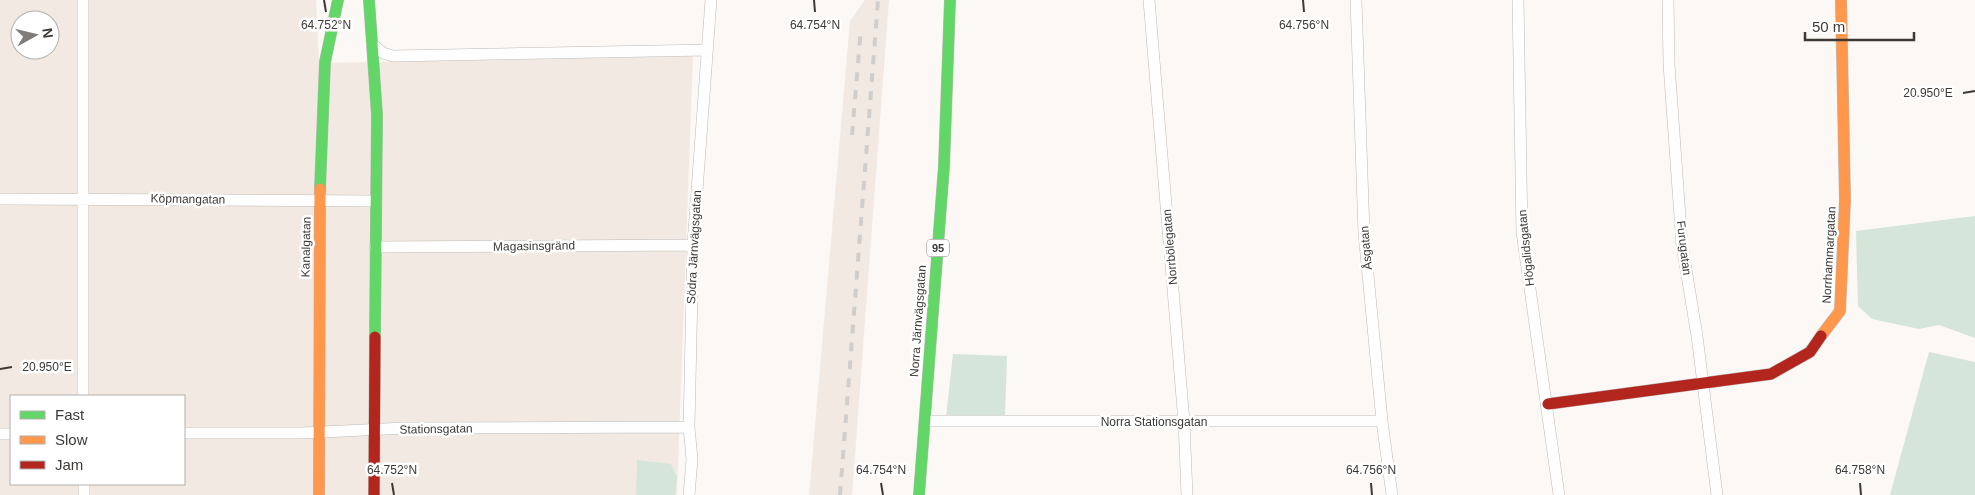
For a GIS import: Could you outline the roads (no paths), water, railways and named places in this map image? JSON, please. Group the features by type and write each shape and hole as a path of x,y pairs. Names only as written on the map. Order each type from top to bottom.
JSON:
{"main road":[{"name":"Kanalgatan","path":"319,495 320,201 325,62 338,0"},
{"path":"369,0 376,86 374,495"},
{"name":"Norra Järnvägsgatan","path":"919,495 945,168 950,80 950,0"},
{"name":"Norrhammargatan","path":"1548,404 1771,374 1810,352 1840,311 1845,200 1841,0"}],"street":[{"path":"83,0 83,395"},
{"name":"Södra Järnvägsgatan","path":"690,495 692,459 689,427 693,245 711,0"},
{"name":"Norrbölegatan","path":"1149,0 1184,422 1188,495"},
{"name":"Åsgatan","path":"1356,0 1364,233 1382,421 1392,495"},
{"name":"Högalidsgatan","path":"1518,0 1522,232 1548,404 1559,495"},
{"name":"Furugatan","path":"1668,0 1670,83 1682,245 1703,382 1717,495"},
{"path":"372,44 389,56 707,50"},
{"path":"376,86 382,65 389,56"},
{"name":"Köpmangatan","path":"0,199 376,201"},
{"name":"Magasinsgränd","path":"376,247 693,245"},
{"name":"Norra Stationsgatan","path":"926,421 1382,421"},
{"name":"Stationsgatan","path":"185,434 319,433 405,428 689,427"}],"railway":[{"path":"840,495 878,0"},
{"path":"852,135 861,28"}]}
